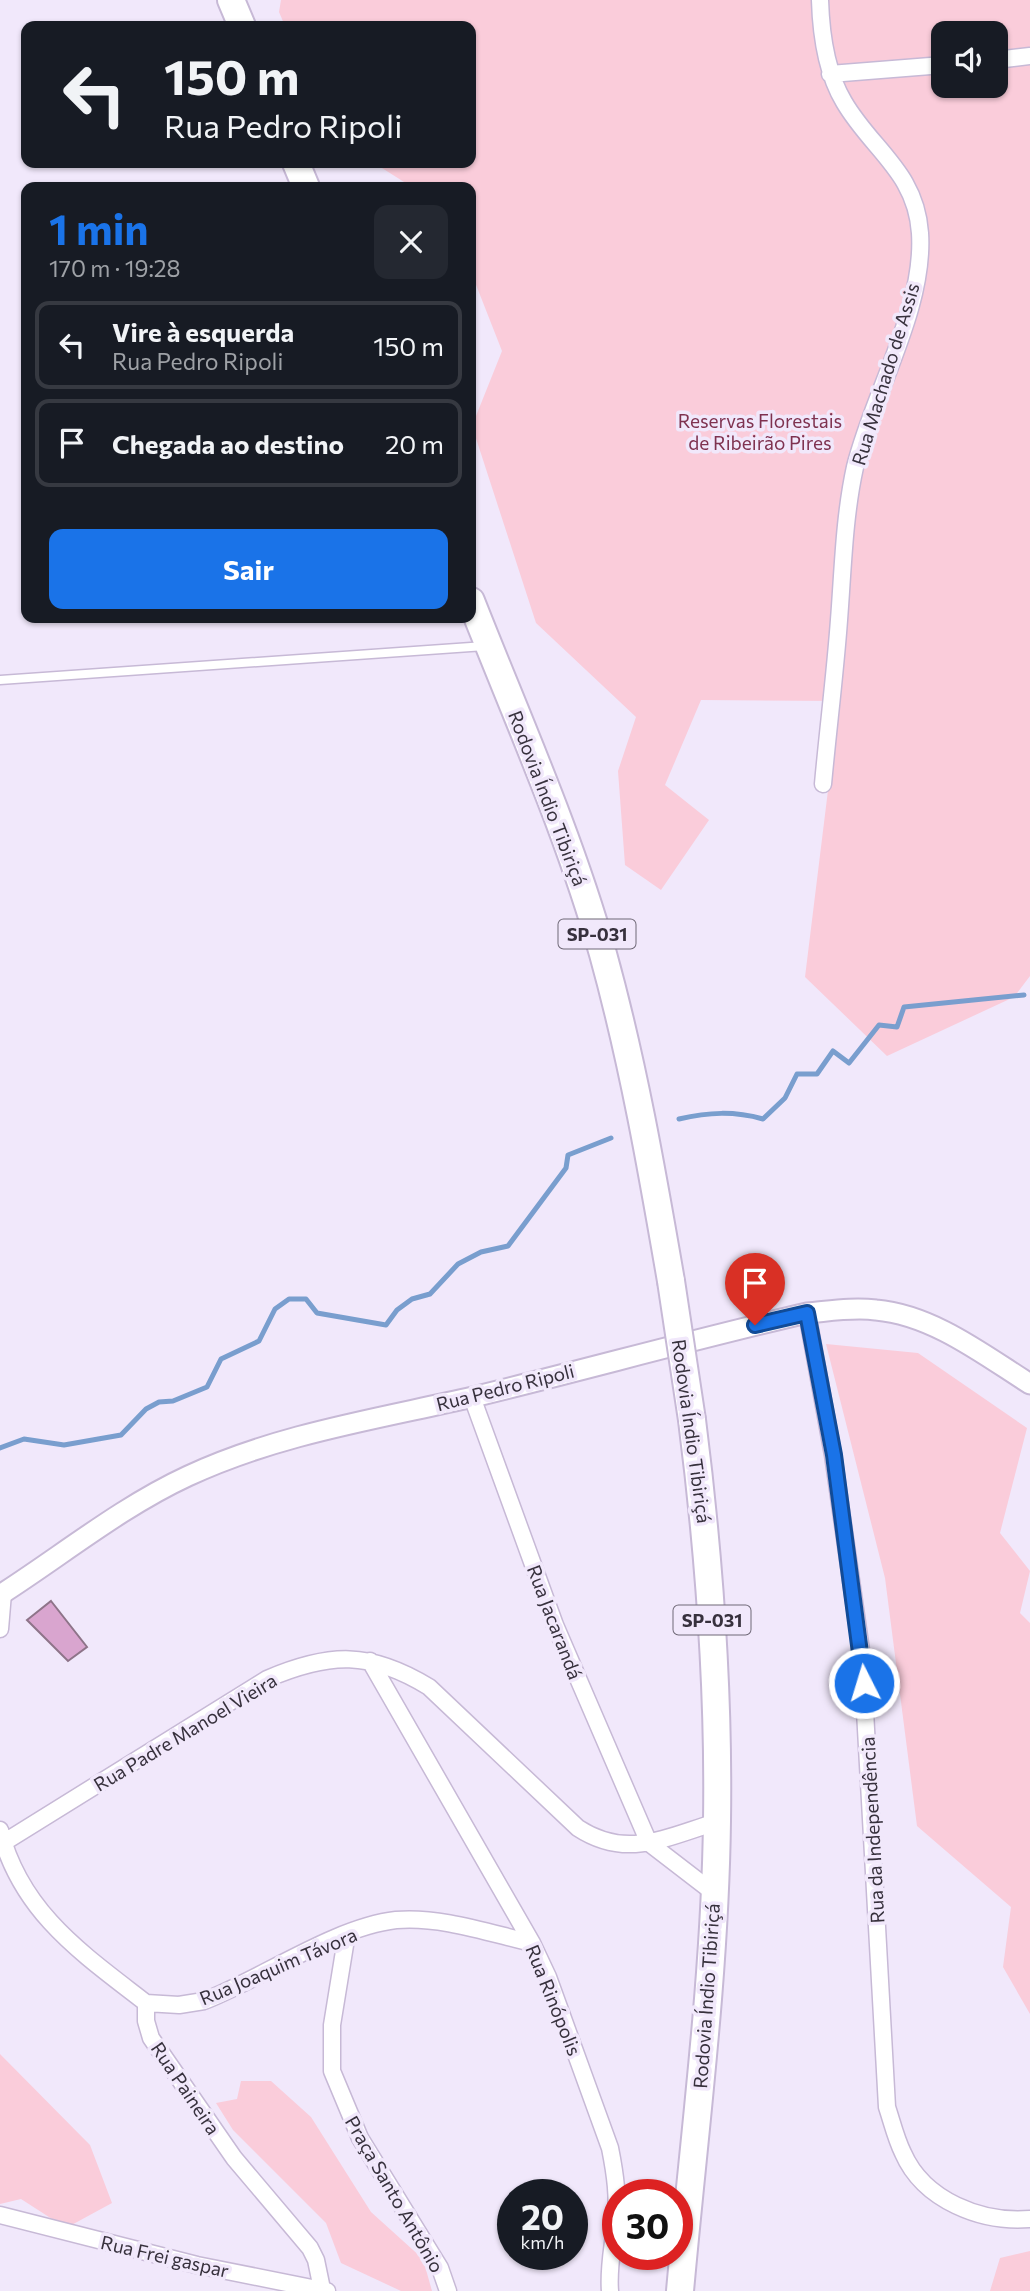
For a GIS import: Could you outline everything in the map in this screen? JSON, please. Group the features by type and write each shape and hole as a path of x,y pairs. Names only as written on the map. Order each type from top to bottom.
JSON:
{"highway":[{"path":"231,0 240,21"},
{"name":"Rodovia Índio Tibiriçá","path":"476,614 552,801 603,952 646,1136 692,1420 712,1607 717,1822 708,2003 680,2291"}],"street":[{"name":"Rua Machado de Assis","path":"820,0 830,74 857,121 905,178 912,195 920,233 915,284 905,320 865,427 855,470 845,527 823,784"},
{"path":"1008,59 1030,56"},
{"path":"830,74 931,66"},
{"name":"Rua Pedro Ripoli","path":"2,1594 138,1504 185,1477 226,1460 366,1418 472,1397 653,1349 807,1313 880,1310 917,1321 954,1336 1030,1384"},
{"name":"Rua da Independência","path":"807,1313 834,1455 862,1657 887,2107 903,2154 914,2171 932,2189 975,2215 1009,2221 1030,2219"},
{"path":"1030,1371 1030,1384"},
{"name":"Rua Jacarandá","path":"472,1397 564,1649 649,1843"},
{"path":"0,1629 2,1594"},
{"name":"Rua Padre Manoel Vieira","path":"2,1836 267,1679 327,1658 370,1661 403,1671 429,1687 578,1828 598,1841 612,1845 649,1843 717,1822"},
{"name":"Rua Rinópolis","path":"370,1661 532,1943 548,1978 610,2148 617,2185 610,2291"},
{"path":"2,1836 35,1905 47,1922 70,1944 146,2003"},
{"path":"649,1843 715,1893"},
{"name":"Rua Joaquim Távora","path":"146,2003 179,2005 204,2001 348,1933 393,1920 411,1920 532,1943"},
{"name":"Praça Santo Antônio","path":"348,1933 332,2025 332,2071 360,2138 440,2268 448,2291"},
{"name":"Rua Paineira","path":"146,2003 146,2021 151,2038 234,2158 310,2248 325,2290"},
{"name":"Rua Frei gaspar","path":"2,2216 197,2265 325,2290"}],"lane":[{"path":"0,680 488,646"}],"green space":[{"name":"Reservas Florestais de Ribeirão Pires","path":"281,0 1030,0 1030,976 1014,997 887,1056 805,977 839,701 701,700 665,785 709,820 661,890 625,865 618,771 636,717 536,623 476,438 476,416 502,351 476,285 476,182 404,182 382,168 476,168 476,21 283,21 279,12"},
{"path":"826,1344 918,1353 1027,1428 1000,1533 1030,1571 1020,1613 1030,1623 1030,2014 1003,1967 1011,1907 917,1826 885,1578"},
{"path":"0,2054 90,2145 112,2203 66,2228 21,2199 0,2204"},
{"path":"241,2081 271,2081 311,2117 371,2212 423,2259 432,2291 401,2291 341,2263 326,2223 233,2130 216,2103 237,2099"},
{"path":"1030,2251 1030,2291 990,2291 1000,2258"}],"building":[{"path":"51,1601 87,1647 68,1661 27,1620"}],"waterway":[{"path":"679,1119 721,1113 763,1119 785,1098 797,1074 817,1074 833,1051 849,1063 879,1025 897,1027 904,1007 1024,995"},
{"path":"0,1448 24,1439 64,1445 121,1435 146,1409 159,1402 173,1401 207,1387 221,1359 259,1341 275,1309 289,1299 306,1299 317,1313 386,1325 397,1310 412,1299 430,1294 458,1264 481,1252 508,1246 566,1168 568,1155 611,1138"}],"route":[{"path":"755,1325 807,1313 834,1455 864,1683"}]}
